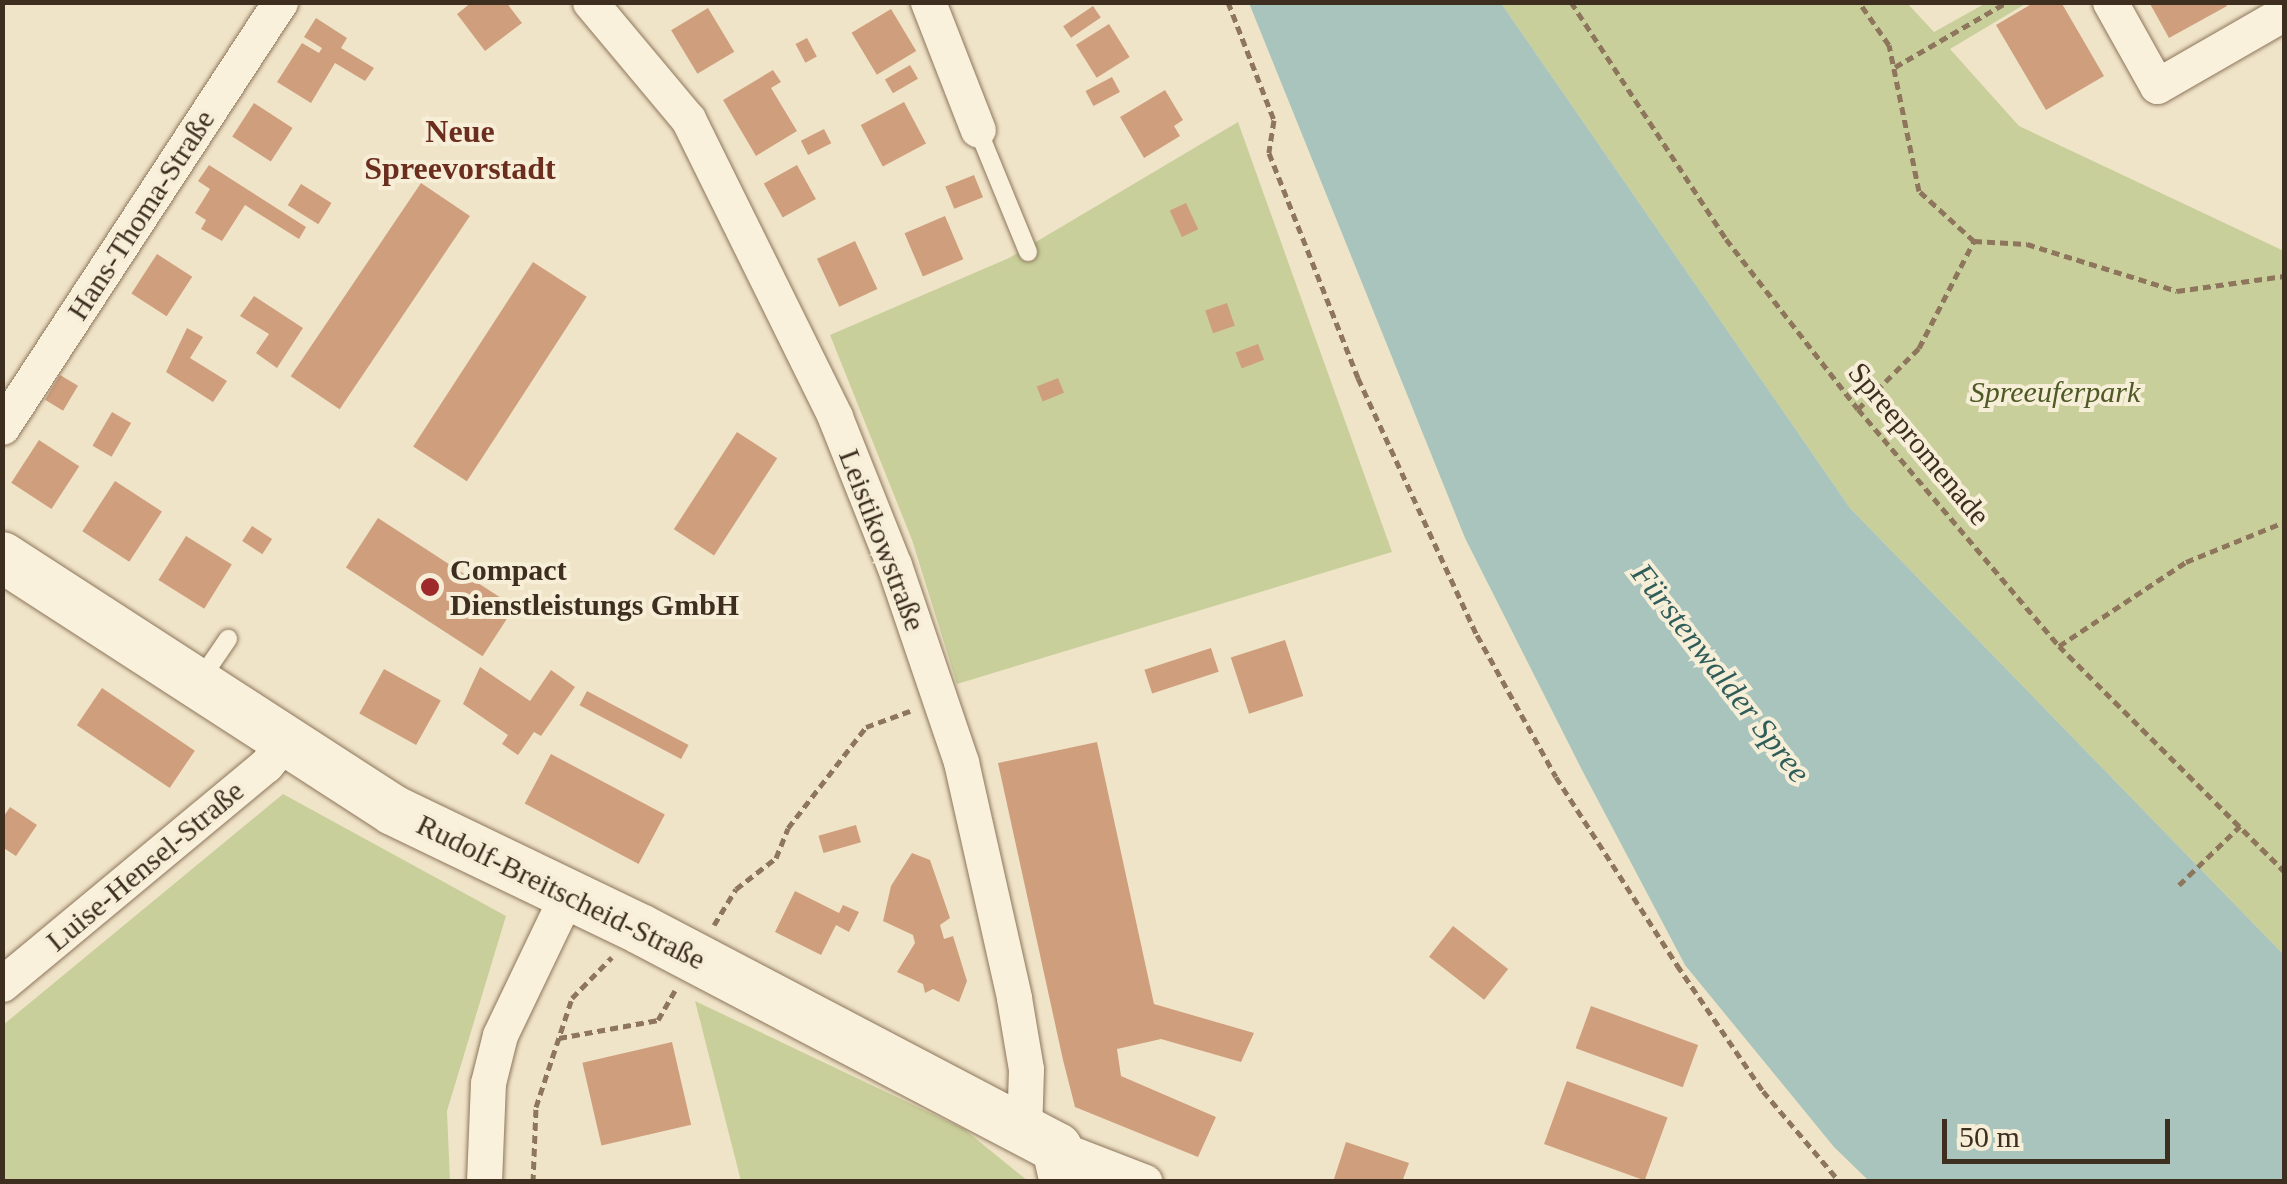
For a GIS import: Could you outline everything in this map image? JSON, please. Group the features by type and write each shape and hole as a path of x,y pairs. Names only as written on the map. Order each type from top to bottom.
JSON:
{"main road":[{"name":"Rudolf-Breitscheid-Straße","path":"2,556 393,810 694,957 1049,1154"}],"street":[{"name":"Hans-Thoma-Straße","path":"2,427 280,2"},
{"path":"928,2 978,130"},
{"path":"2110,2 2157,86 2284,14"},
{"name":"Leistikowstraße","path":"594,4 688,119 835,416 942,703 1049,1154"},
{"name":"Luise-Hensel-Straße","path":"2,984 266,765 284,742"},
{"path":"484,1182 488,1083 500,1035 568,893"},
{"name":"Rudolf-Breitscheid-Straße","path":"1049,1154 1145,1182"}],"lane":[{"path":"978,130 1028,252"},
{"path":"196,684 228,639"}],"path":[{"path":"1228,2 1274,120 1269,152 1276,170 1358,378 1477,634 1556,778 1677,965 1763,1091 1840,1182"},
{"name":"Spreepromenade","path":"1571,2 1726,240 1858,410 2060,646 2284,871"},
{"path":"1859,2 1877,20 1895,67 1920,191 1974,241 2027,244 2177,292 2284,276"},
{"path":"1895,67 2007,2"},
{"path":"1858,410 1920,348 1974,241"},
{"path":"2060,646 2186,562 2284,522"},
{"path":"559,1038 658,1020 736,890 776,858 788,828 866,727 942,703"},
{"path":"2179,885 2240,826"},
{"path":"533,1182 536,1108 572,998 640,929"}],"green space":[{"name":"Spreeuferpark","path":"1501,3 1907,3 1934,32 1986,3 2027,3 1950,49 2019,126 2284,251 2284,955 1850,508"},
{"path":"1238,122 1392,552 957,684 912,540 830,335 1009,258"},
{"path":"283,794 506,916 447,1111 450,1181 3,1181 3,1025"},
{"path":"695,1001 964,1129 1028,1181 741,1181"}],"water":[{"name":"Fürstenwalder Spree","path":"1249,3 1501,3 1850,508 2284,955 2284,1181 1869,1181 1834,1147 1685,965 1582,770 1465,538"}],"building":[{"path":"472,2 506,2 522,23 485,51 457,14"},
{"path":"2035,2 2061,2 2104,76 2046,110 1996,25"},
{"path":"2149,2 2225,2 2227,6 2169,38"},
{"path":"1093,6 1101,18 1071,38 1063,26"},
{"path":"708,8 734,52 697,74 671,30"},
{"path":"891,9 916,51 877,75 852,33"},
{"path":"316,18 347,38 341,48 374,68 365,81 335,63 311,103 277,82 302,43 319,53 322,48 304,37"},
{"path":"1109,24 1130,57 1097,78 1076,45"},
{"path":"807,38 817,57 805,63 796,44"},
{"path":"910,65 918,79 893,93 885,80"},
{"path":"773,70 781,82 771,88 797,131 756,156 723,100"},
{"path":"1112,77 1120,92 1093,106 1086,91"},
{"path":"1165,90 1183,120 1174,126 1180,136 1144,158 1120,117"},
{"path":"904,102 926,143 883,167 861,125"},
{"path":"254,103 293,128 271,162 232,137"},
{"path":"824,129 831,143 808,155 801,141"},
{"path":"209,165 306,227 299,239 245,205 222,241 201,229 206,220 195,213 210,189 198,181"},
{"path":"797,165 816,199 783,218 764,183"},
{"path":"974,175 983,197 954,209 945,187"},
{"path":"421,183 470,216 340,409 291,376"},
{"path":"301,184 332,203 318,224 288,205"},
{"path":"1186,203 1198,229 1182,237 1170,211"},
{"path":"945,216 963,259 923,276 904,233"},
{"path":"855,241 877,289 839,307 817,259"},
{"path":"157,254 192,277 167,316 131,293"},
{"path":"533,262 587,297 467,481 413,447"},
{"path":"254,296 303,328 277,368 256,353 269,334 240,316"},
{"path":"1227,303 1235,326 1213,333 1205,310"},
{"path":"187,328 203,337 190,358 227,381 213,402 166,372"},
{"path":"1258,344 1264,360 1242,368 1236,353"},
{"path":"60,375 78,386 63,411 45,400"},
{"path":"1058,378 1064,393 1043,401 1037,387"},
{"path":"112,412 131,423 112,457 92,446"},
{"path":"737,432 777,458 714,555 674,529"},
{"path":"39,440 79,466 51,509 11,483"},
{"path":"115,481 162,511 129,562 82,531"},
{"name":"Compact Dienstleistungs GmbH","path":"378,518 515,607 483,656 346,567"},
{"path":"252,526 272,539 262,554 242,541"},
{"path":"186,536 232,565 204,609 158,580"},
{"path":"1285,640 1303,696 1249,714 1231,658"},
{"path":"1211,648 1219,672 1152,693 1144,670"},
{"path":"480,667 530,701 551,670 575,687 541,736 534,732 518,755 502,744 508,735 463,704"},
{"path":"384,669 441,701 416,745 359,714"},
{"path":"102,688 195,751 170,788 77,725"},
{"path":"587,691 689,745 681,759 579,705"},
{"path":"1097,742 1154,1004 1254,1033 1241,1062 1161,1039 1117,1049 1121,1076 1216,1117 1198,1157 1075,1107 1063,1060 998,763"},
{"path":"551,754 665,815 639,864 525,803"},
{"path":"10,807 37,825 16,856 2,847 2,819"},
{"path":"856,825 861,842 823,853 819,836"},
{"path":"912,853 930,860 950,918 940,925 944,939 953,936 967,981 959,1002 933,989 925,993 923,984 897,972 915,943 913,935 883,921 891,886"},
{"path":"795,891 839,913 843,905 859,912 849,932 836,925 821,955 775,932"},
{"path":"1453,926 1508,969 1484,1000 1429,957"},
{"path":"1591,1006 1698,1045 1683,1087 1576,1048"},
{"path":"672,1042 691,1125 601,1146 582,1063"},
{"path":"1567,1081 1668,1118 1645,1181 1544,1144"},
{"path":"1346,1142 1409,1163 1402,1182 1333,1182"}],"place":[{"name":"Compact Dienstleistungs GmbH","path":"430,587"}],"district":[{"name":"Neue Spreevorstadt","path":"460,150"}]}
